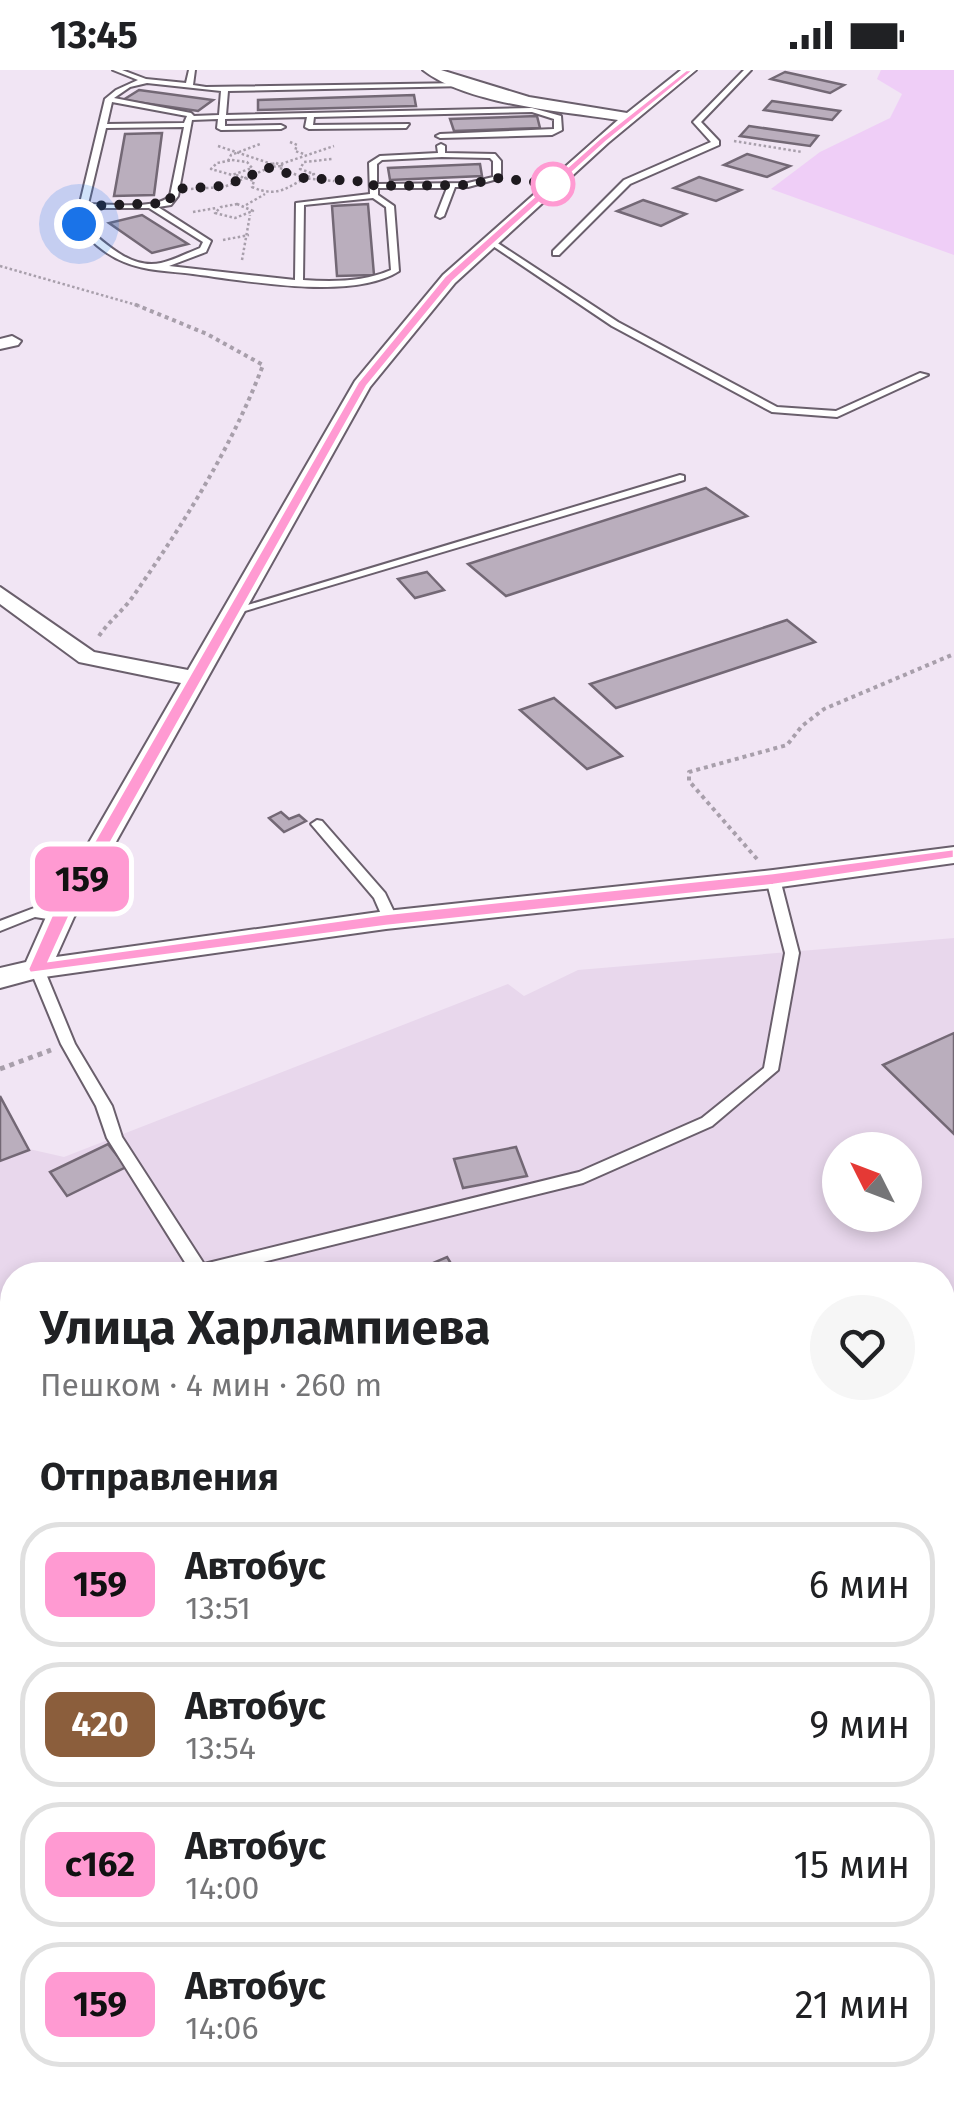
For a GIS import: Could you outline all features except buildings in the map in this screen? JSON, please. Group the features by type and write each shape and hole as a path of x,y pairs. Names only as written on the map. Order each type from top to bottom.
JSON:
{"street":[{"path":"430,70 461,86 632,118"},
{"path":"37,969 60,917 362,385 449,279 690,70"},
{"path":"0,594 87,657 197,679"},
{"path":"0,978 37,969 386,920 773,879 954,855"}],"lane":[{"path":"116,70 142,80 225,89 461,86"},
{"path":"190,86 192,70"},
{"path":"556,253 627,182 716,144 698,122 748,70"},
{"path":"142,80 118,90 109,99 79,224 129,265 298,282 371,283 395,271 390,206 373,188 373,163 380,158 476,154 492,156 497,161 497,178 452,185 373,188 300,203 298,282"},
{"path":"442,155 439,112 461,86"},
{"path":"225,89 221,128 280,127"},
{"path":"84,206 168,203 175,189 191,115 109,99"},
{"path":"103,126 222,117 532,110 558,118 558,130 552,133 440,136"},
{"path":"311,115 309,127 406,126"},
{"path":"440,216 452,185"},
{"path":"151,206 208,241 202,250 158,267"},
{"path":"490,240 614,324 775,410 837,414 924,374"},
{"path":"234,611 680,478"},
{"path":"317,824 380,896 388,914 386,920"},
{"path":"245,1262 583,1177 707,1122 771,1070 792,953 773,879"},
{"path":"0,926 34,912 60,917"},
{"path":"37,969 68,1044 104,1106 115,1138 194,1262"}],"path":[{"path":"712,138 802,152"},
{"path":"280,140 294,143 295,151 305,155 332,159"},
{"path":"184,142 212,144 270,166 346,144"},
{"path":"265,142 211,169 254,181 255,189 268,192 290,189 294,181 314,174 299,166 316,159"},
{"path":"228,161 251,165 249,171 236,175"},
{"path":"175,189 210,189 270,166"},
{"path":"280,166 304,178 373,188"},
{"path":"250,214 226,218 215,213 228,204 246,205 268,192"},
{"path":"236,275 253,211 246,205"},
{"path":"208,241 249,235"},
{"path":"0,266 22,276 94,290 217,340 253,356 263,365 252,400 208,475 131,600 103,628 87,657"},
{"path":"773,879 689,781 689,772 787,745 802,726 824,709 954,654"},
{"path":"0,1069 68,1044"}],"shaded area":[{"path":"881,70 954,70 954,255 771,189 820,152 890,118 902,94 877,79"},
{"path":"954,938 954,1262 0,1262 0,1096 29,1149 64,1157 508,984 524,996 578,970"}],"bus line":[{"name":"159","path":"690,70 603,140 449,279 362,385 60,917 37,969 386,920 773,879 954,855"}],"route":[{"path":"79,224 84,206 168,203 175,189 224,186 269,168 280,168 304,178 372,182 374,186 468,185 497,178 553,184"}]}
